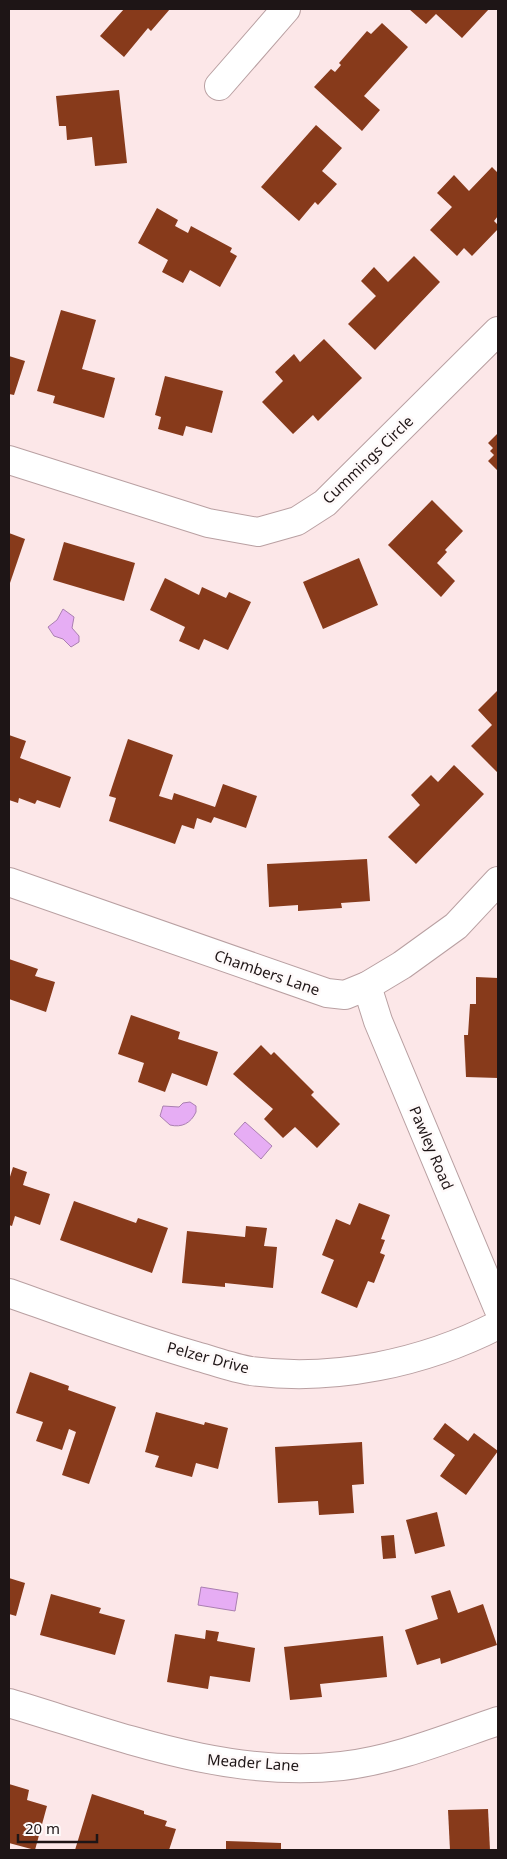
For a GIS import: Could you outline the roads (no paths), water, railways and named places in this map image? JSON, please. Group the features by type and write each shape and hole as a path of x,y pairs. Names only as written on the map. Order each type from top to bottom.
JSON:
{"street":[{"path":"219,86 286,9"},
{"name":"Cummings Circle","path":"9,460 208,523 258,532 297,521 325,503 498,331"},
{"name":"Chambers Lane","path":"9,882 327,993 346,995 367,986 402,965 456,926 498,881"},
{"name":"Pawley Road","path":"367,986 378,1021 498,1308"},
{"name":"Pelzer Drive","path":"9,1293 177,1350 250,1371 325,1374 396,1363 479,1335 498,1325"},
{"name":"Meader Lane","path":"9,1703 181,1755 225,1764 295,1767 342,1766 405,1753 498,1721"}]}
